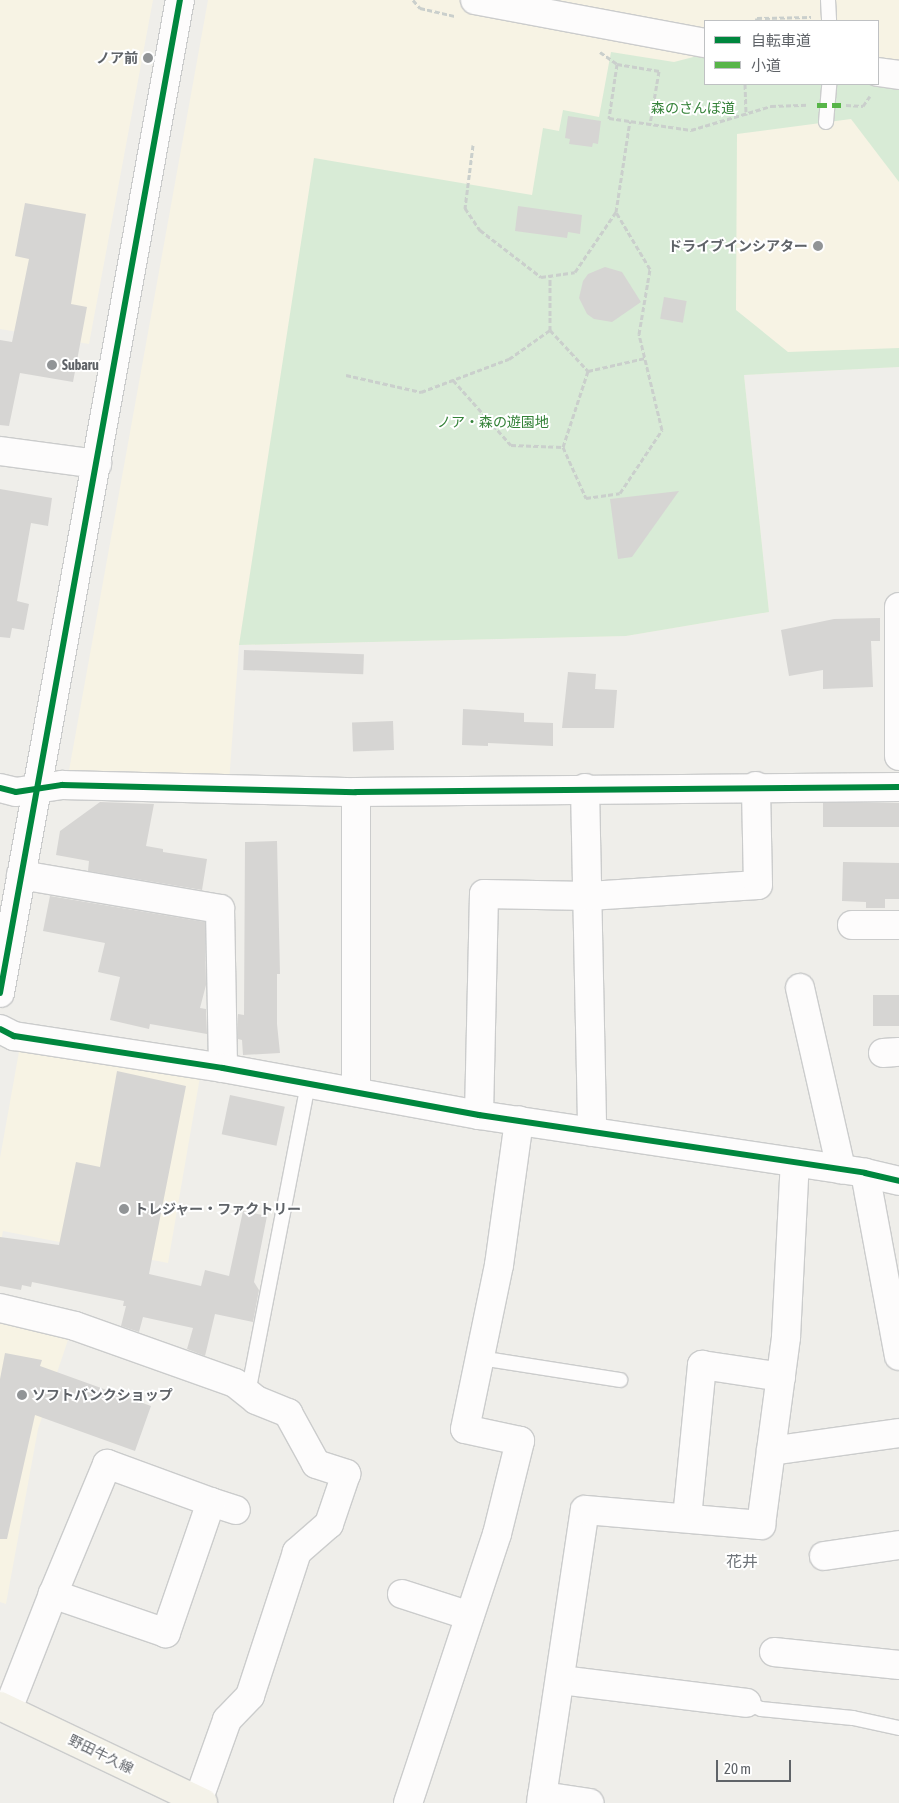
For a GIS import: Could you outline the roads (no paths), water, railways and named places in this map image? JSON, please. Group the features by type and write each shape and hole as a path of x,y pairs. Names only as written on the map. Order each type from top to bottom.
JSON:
{"main road":[{"name":"野田牛久線","path":"4,1707 200,1802"}],"street":[{"path":"0,993 180,0"},
{"path":"491,2 704,43"},
{"path":"879,72 899,75"},
{"path":"0,451 97,464"},
{"path":"899,607 899,756"},
{"path":"0,788 16,792 36,791 62,785 356,792 756,786 899,787"},
{"path":"479,1115 484,894 589,896 758,885 756,786"},
{"path":"585,788 589,896 592,1132"},
{"path":"356,792 356,1092"},
{"path":"21,875 220,909 223,1068"},
{"path":"852,925 899,925"},
{"path":"800,988 853,1171 899,1356"},
{"path":"0,1029 14,1036 223,1068 479,1115 853,1171 899,1181"},
{"path":"408,1803 496,1534 520,1441 465,1429 499,1265 519,1120"},
{"path":"589,1803 542,1799 585,1510 761,1525 786,1337 795,1162"},
{"path":"0,1308 74,1326 235,1383 248,1394 288,1413 316,1464 346,1474 330,1524 297,1552 250,1696 227,1720 200,1802"},
{"path":"687,1518 702,1366 781,1377"},
{"path":"771,1451 899,1433"},
{"path":"4,1707 107,1464 224,1506 166,1633 53,1594"},
{"path":"824,1556 899,1545"},
{"path":"402,1594 470,1616"},
{"path":"774,1652 899,1665"},
{"path":"561,1680 747,1703"}],"lane":[{"path":"828,0 829,20"},
{"path":"826,122 829,85"},
{"path":"248,1394 308,1083"},
{"path":"480,1358 620,1380"},
{"path":"747,1703 761,1709 853,1718 899,1728"}],"place":[{"name":"ノア前","path":"148,58"},
{"name":"ドライブインシアター","path":"818,246"},
{"name":"Subaru","path":"52,365"},
{"name":"トレジャー・ファクトリー","path":"124,1209"},
{"name":"ソフトバンクショップ","path":"22,1395"}],"district":[{"name":"花井","path":"742,1561"}],"park label":[{"name":"森のさんぽ道","path":"693,108"},
{"name":"ノア・森の遊園地","path":"493,422"}]}
